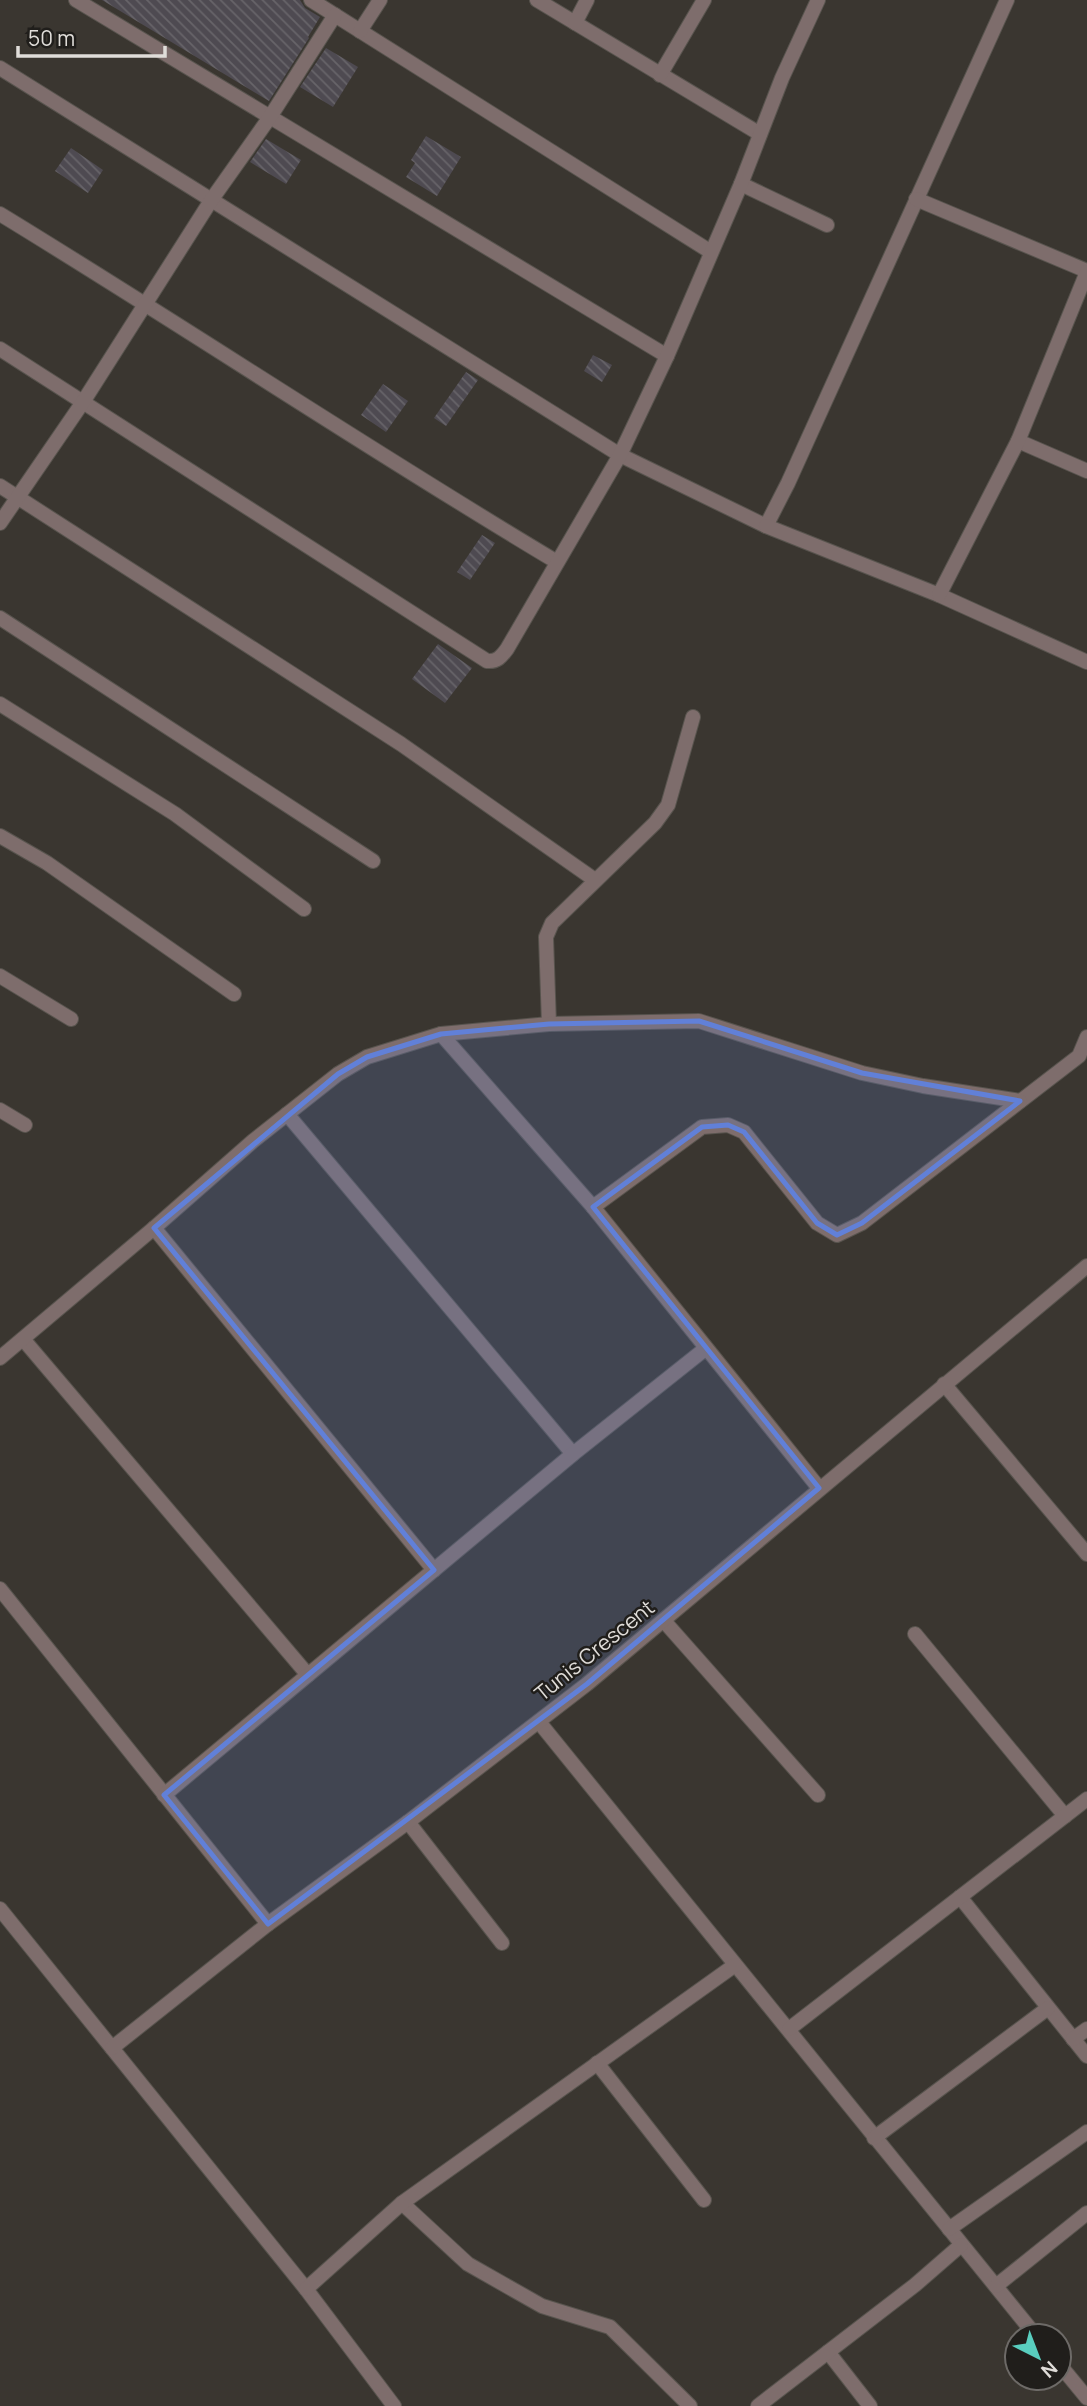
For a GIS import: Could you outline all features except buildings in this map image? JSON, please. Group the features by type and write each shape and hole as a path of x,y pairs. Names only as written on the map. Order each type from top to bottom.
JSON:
{"street":[{"path":"76,0 667,356"},
{"path":"311,0 711,252"},
{"path":"360,31 380,0"},
{"path":"537,0 760,134"},
{"path":"575,23 587,0"},
{"path":"660,75 704,0"},
{"path":"0,349 487,661 493,662 507,649 620,454 667,356 741,184 782,78 818,0"},
{"path":"766,526 1007,0"},
{"path":"0,523 83,402 212,199 270,117 335,15"},
{"path":"0,68 620,454 766,526 939,595 1087,662"},
{"path":"741,184 827,225"},
{"path":"916,199 1087,272 1018,441 939,595"},
{"path":"0,214 146,303 445,495 558,562"},
{"path":"1018,441 1087,471"},
{"path":"0,486 401,744 595,880"},
{"path":"0,618 373,861"},
{"path":"0,704 174,814 304,909"},
{"path":"549,1024 546,937 552,923 654,823 668,805 692,717"},
{"path":"0,836 47,863 234,994"},
{"path":"0,976 71,1019"},
{"path":"0,1358 155,1228 253,1141 338,1074 367,1057 441,1034 549,1024 699,1021 862,1073 923,1086 1020,1101"},
{"path":"441,1034 593,1207 819,1488"},
{"path":"593,1207 702,1126 728,1125 744,1132 817,1223 837,1235 862,1223 1020,1101 1083,1060 1087,1037"},
{"path":"0,1110 25,1125"},
{"path":"287,1114 573,1454"},
{"path":"155,1228 434,1570"},
{"name":"Tunis Crescent","path":"113,2048 268,1924 539,1722 664,1622 944,1384 1084,1273"},
{"path":"23,1339 308,1675"},
{"path":"164,1795 573,1454 705,1349"},
{"path":"944,1384 1087,1554"},
{"path":"0,1589 268,1924"},
{"path":"664,1622 818,1795"},
{"path":"915,1634 1065,1816"},
{"path":"539,1722 1025,2322"},
{"path":"789,2029 1087,1799"},
{"path":"408,1822 502,1943"},
{"path":"960,1897 1087,2056"},
{"path":"0,1909 306,2289 394,2406"},
{"path":"306,2289 402,2203 735,1965"},
{"path":"874,2138 1048,2007"},
{"path":"1073,2039 1087,2029"},
{"path":"597,2063 704,2200"},
{"path":"949,2229 1087,2132"},
{"path":"402,2203 468,2264 542,2306 610,2327 690,2406"},
{"path":"996,2286 1087,2213"},
{"path":"758,2406 915,2286 961,2245"},
{"path":"828,2352 870,2406"},
{"path":"1073,2381 1087,2398"}],"highlighted area":[{"path":"699,1021 862,1073 1020,1101 862,1223 837,1235 817,1223 744,1132 728,1125 702,1127 593,1207 819,1488 587,1684 268,1924 164,1795 434,1570 154,1228 338,1074 367,1057 441,1034 549,1024"}]}
